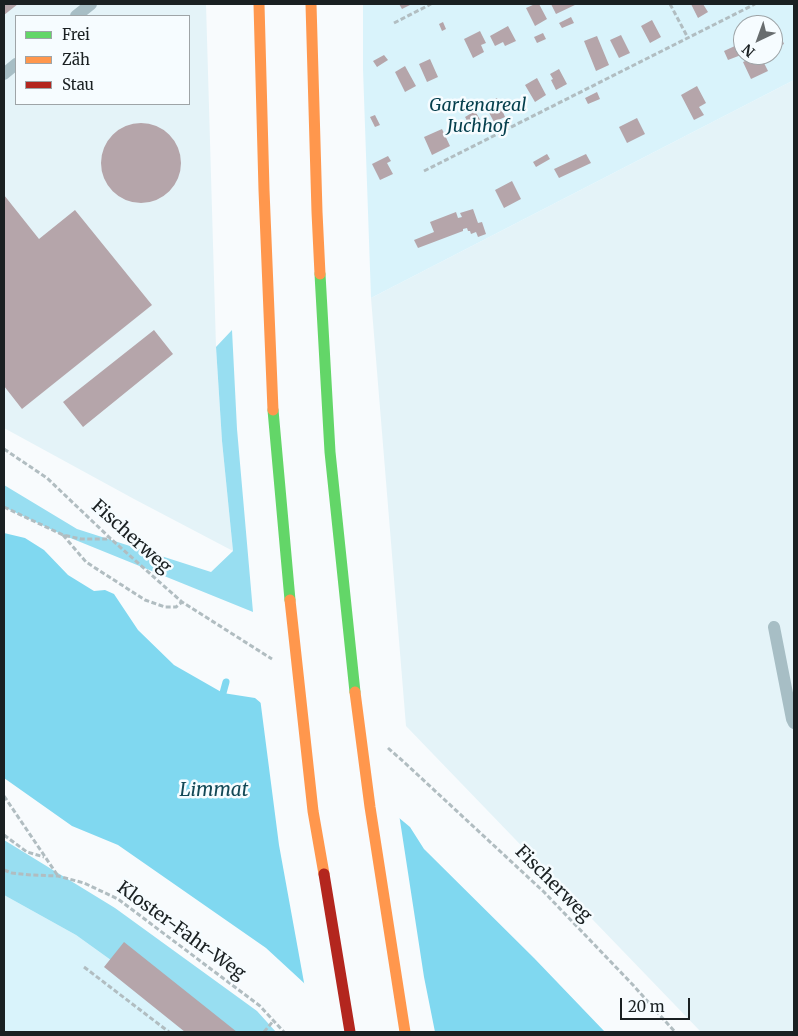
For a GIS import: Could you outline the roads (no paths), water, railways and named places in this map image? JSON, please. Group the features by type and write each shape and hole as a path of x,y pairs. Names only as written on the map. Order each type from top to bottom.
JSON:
{"highway":[{"path":"259,4 273,409 290,600 313,811 350,1032"},
{"path":"311,4 317,212 330,452 355,692 370,807 406,1032"}],"lane":[{"path":"77,15 91,4"},
{"path":"4,74 15,65"},
{"path":"774,627 794,724"}],"water":[{"name":"Limmat","path":"4,533 25,538 44,550 68,575 94,591 105,590 114,594 138,630 174,665 223,693 255,698 410,827 424,849 534,958 605,1032 350,1032 317,995 266,948 118,845 72,826 4,778"}],"waterway":[{"path":"220,701 226,682"}],"park label":[{"name":"Gartenareal Juchhof","path":"478,116"}]}
